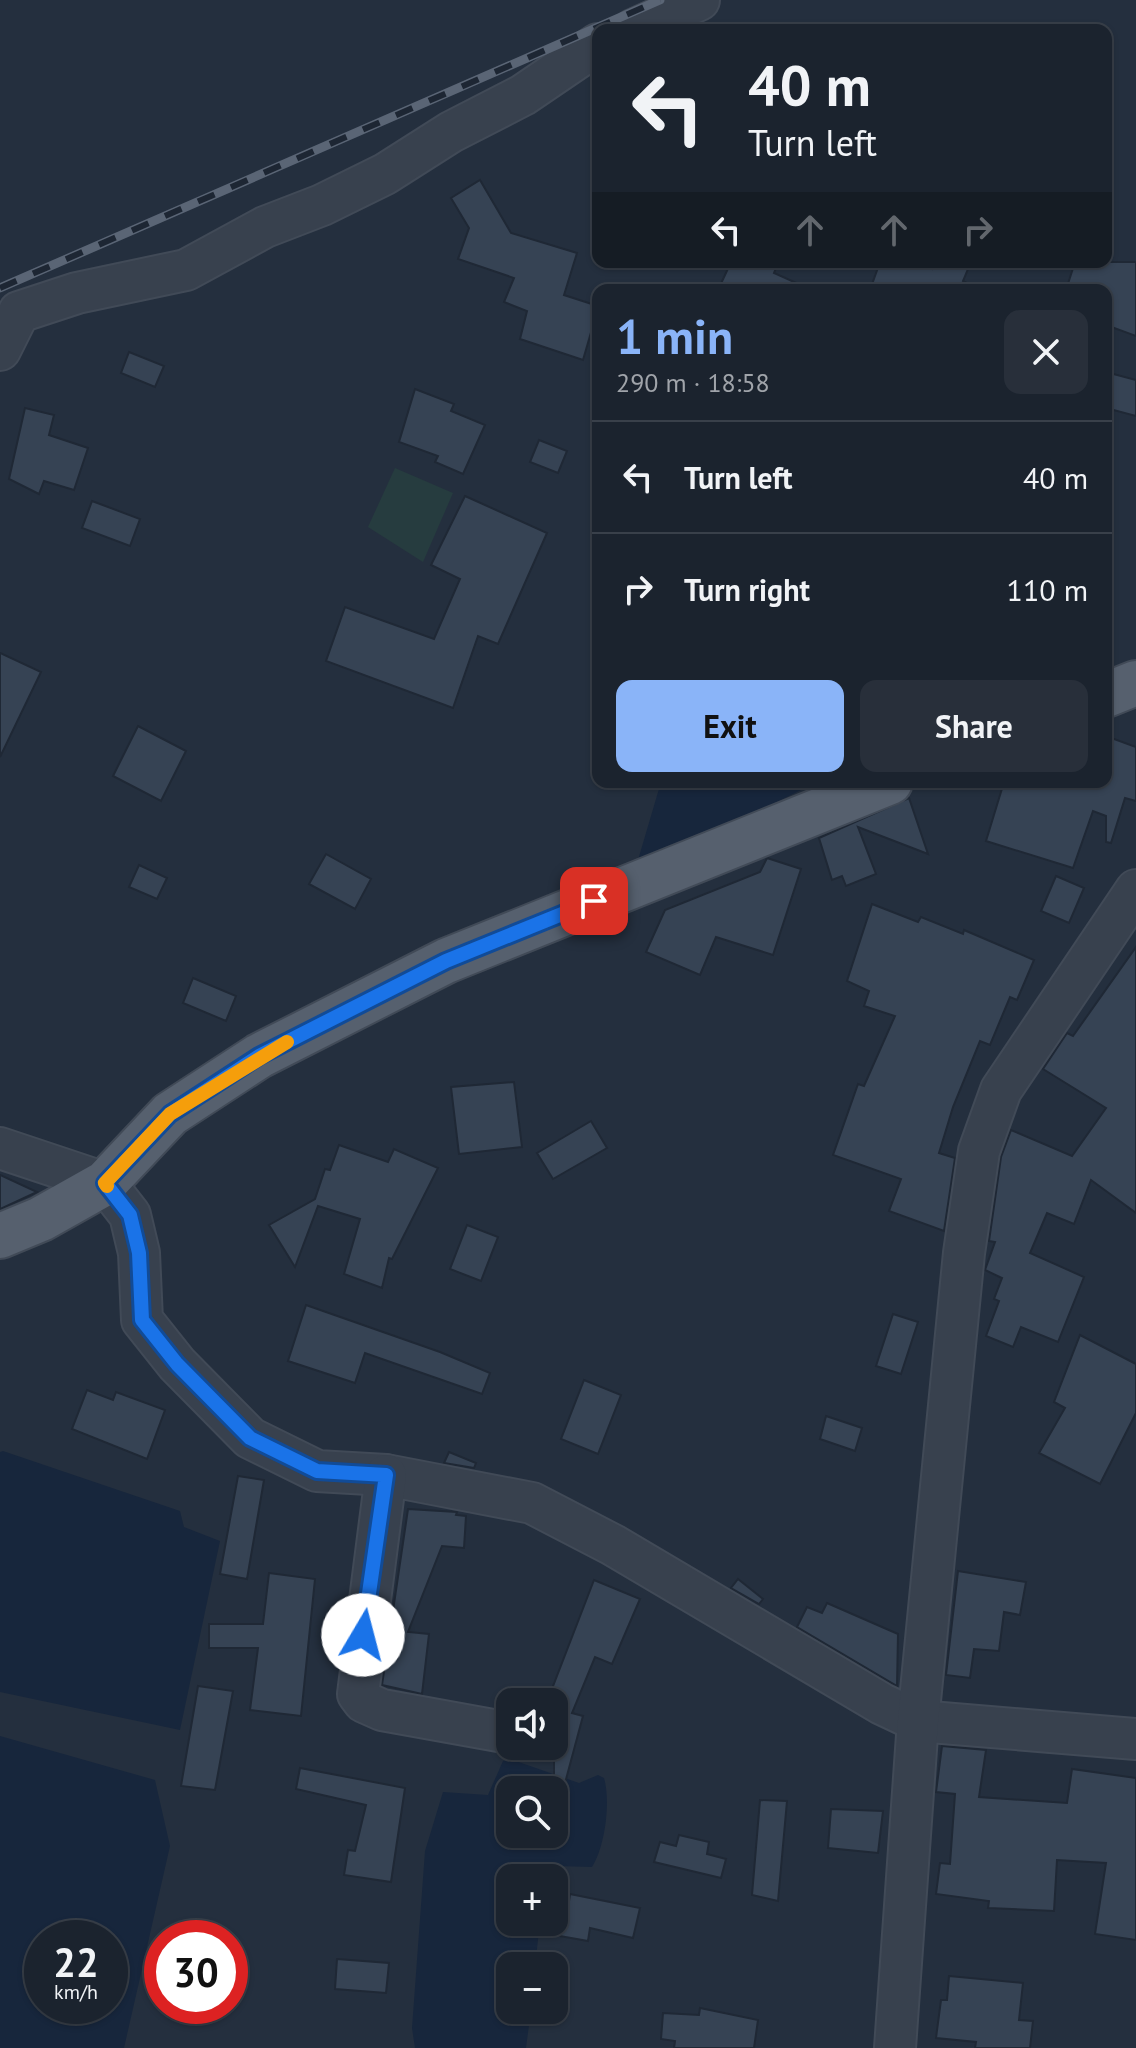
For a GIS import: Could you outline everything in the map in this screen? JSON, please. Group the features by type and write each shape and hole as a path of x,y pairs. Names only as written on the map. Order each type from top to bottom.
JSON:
{"main road":[{"path":"1112,693 1136,683"},
{"path":"0,1236 105,1183 170,1114 259,1056 446,961 875,788"}],"street":[{"path":"646,24 699,0"},
{"path":"0,350 19,312 77,293 186,270 265,227 322,205 385,174 409,157 523,95 592,48"},
{"path":"895,2048 918,1721 964,1253 979,1151 1001,1090 1136,890"},
{"path":"0,1148 105,1183 130,1215 139,1253 142,1320 177,1364 250,1438 317,1471 386,1475 532,1503 613,1545 882,1704 918,1721 1136,1739"},
{"path":"386,1475 358,1694 364,1702 382,1710 496,1730"}],"green space":[{"path":"395,468 453,493 423,562 368,527"}],"water":[{"path":"659,788 805,788 755,813 638,860"},
{"path":"0,1452 180,1511 184,1527 220,1541 180,1730 0,1692"},
{"path":"0,1736 155,1780 170,1846 153,1920 144,1920 144,1960 124,2048 0,2048"},
{"path":"513,1760 559,1776 496,1776 503,1761"},
{"path":"598,1775 604,1778 607,1811 600,1848 592,1867 496,1864 496,1936 538,1936 537,1952 496,1952 496,2024 529,2024 526,2048 415,2048 412,2028 425,1851 443,1792 488,1795 496,1777 496,1848 568,1848 568,1779 579,1783"}],"building":[{"path":"480,180 511,233 577,253 564,295 592,304 592,329 583,360 520,339 527,311 504,302 514,278 458,259 469,228 451,198"},
{"path":"1112,262 1136,262 1136,336 1112,327 1112,284 1068,284 1073,268 1112,268"},
{"path":"728,268 776,268 774,273 799,284 721,284"},
{"path":"878,268 968,268 963,281 969,284 872,284"},
{"path":"129,352 164,366 155,387 121,373"},
{"path":"1112,374 1136,380 1136,416 1112,410"},
{"path":"415,389 454,404 451,411 485,425 463,474 435,462 438,456 399,442"},
{"path":"25,408 54,415 49,435 88,448 74,490 44,481 39,494 9,479"},
{"path":"539,440 567,451 558,473 530,462"},
{"path":"465,496 547,533 498,644 478,636 453,708 326,661 345,607 434,639 460,579 431,565"},
{"path":"92,501 140,519 130,546 82,528"},
{"path":"0,653 41,672 0,757"},
{"path":"138,726 186,751 161,801 113,776"},
{"path":"1112,738 1136,747 1136,801 1125,798 1111,843 1106,842 1106,816 1093,811 1073,868 986,841 1002,788 1112,788"},
{"path":"909,798 928,854 858,827 876,874 846,886 842,876 832,880 819,838"},
{"path":"326,854 371,879 355,909 309,884"},
{"path":"767,858 801,869 773,955 716,937 700,975 646,952 665,910 760,872"},
{"path":"139,865 167,878 157,899 129,887"},
{"path":"1056,876 1084,888 1069,923 1041,911"},
{"path":"872,904 918,922 921,917 963,934 964,930 1034,960 1017,1000 1010,997 990,1045 980,1041 953,1107 939,1153 955,1158 944,1231 889,1211 901,1179 833,1155 858,1084 864,1086 895,1016 864,1006 869,991 847,981"},
{"path":"1136,947 1136,1213 1091,1180 1074,1224 1047,1213 1030,1253 1084,1277 1058,1342 1021,1327 1013,1347 986,1336 999,1301 994,1299 1002,1278 985,1270 995,1242 989,1241 1001,1157 1011,1130 1072,1156 1106,1108 1043,1069 1067,1033 1073,1036"},
{"path":"193,978 236,996 226,1021 183,1003"},
{"path":"514,1082 522,1147 459,1154 451,1087"},
{"path":"591,1121 607,1148 553,1179 537,1153"},
{"path":"339,1145 388,1162 394,1149 438,1168 392,1259 389,1258 382,1288 344,1274 360,1219 318,1206 295,1267 269,1225 315,1199 325,1169 330,1170"},
{"path":"0,1175 37,1192 0,1209"},
{"path":"467,1225 498,1237 481,1281 450,1269"},
{"path":"306,1305 490,1373 482,1394 365,1353 355,1383 288,1361"},
{"path":"893,1314 918,1322 901,1374 876,1366"},
{"path":"1080,1335 1136,1364 1136,1413 1100,1484 1039,1453 1065,1408 1054,1402"},
{"path":"584,1380 621,1395 598,1454 561,1439"},
{"path":"87,1390 113,1400 116,1392 165,1410 147,1459 72,1429"},
{"path":"826,1416 862,1428 855,1451 820,1439"},
{"path":"449,1452 476,1463 474,1468 444,1463"},
{"path":"238,1476 264,1480 247,1579 220,1574"},
{"path":"408,1509 457,1512 456,1515 466,1516 464,1548 442,1546 408,1632 429,1634 422,1694 382,1685"},
{"path":"958,1571 1026,1582 1020,1615 1004,1612 999,1651 974,1649 970,1678 946,1675"},
{"path":"269,1573 315,1579 301,1716 250,1710 258,1648 209,1648 209,1624 263,1624"},
{"path":"738,1579 763,1599 759,1604 731,1588"},
{"path":"594,1580 640,1599 612,1664 595,1657 572,1713 583,1716 567,1776 554,1776 554,1760 568,1760 568,1688 552,1688"},
{"path":"827,1603 898,1634 897,1686 797,1627 807,1607 822,1613"},
{"path":"198,1686 233,1691 215,1790 181,1786"},
{"path":"942,1746 986,1750 979,1797 1067,1803 1072,1769 1136,1778 1136,1940 1095,1934 1106,1863 1057,1860 1054,1911 988,1908 989,1901 936,1894 940,1863 950,1864 955,1794 936,1792"},
{"path":"300,1768 405,1788 391,1882 344,1875 348,1850 355,1851 366,1805 296,1789"},
{"path":"760,1800 787,1801 778,1901 752,1895"},
{"path":"831,1809 883,1811 878,1853 828,1848"},
{"path":"679,1835 709,1842 707,1854 726,1859 721,1878 654,1862 660,1842 676,1846"},
{"path":"570,1894 640,1908 633,1938 590,1928 588,1941 560,1936 568,1936"},
{"path":"337,1959 389,1963 386,1993 335,1989"},
{"path":"949,1976 1023,1983 1019,2020 1033,2021 1030,2048 975,2048 976,2042 936,2038 941,2000 947,2000"},
{"path":"700,2008 758,2020 754,2048 674,2048 675,2041 661,2039 663,2013 699,2015"}],"railway":[{"path":"605,24 660,0"},
{"path":"0,288 592,30"}],"slow traffic":[{"path":"107,1186 105,1183 170,1114 259,1056 287,1042"}],"route":[{"path":"363,1635 386,1475 317,1471 250,1438 177,1364 142,1320 139,1253 130,1215 105,1183 170,1114 259,1056 446,961 594,901"}]}
